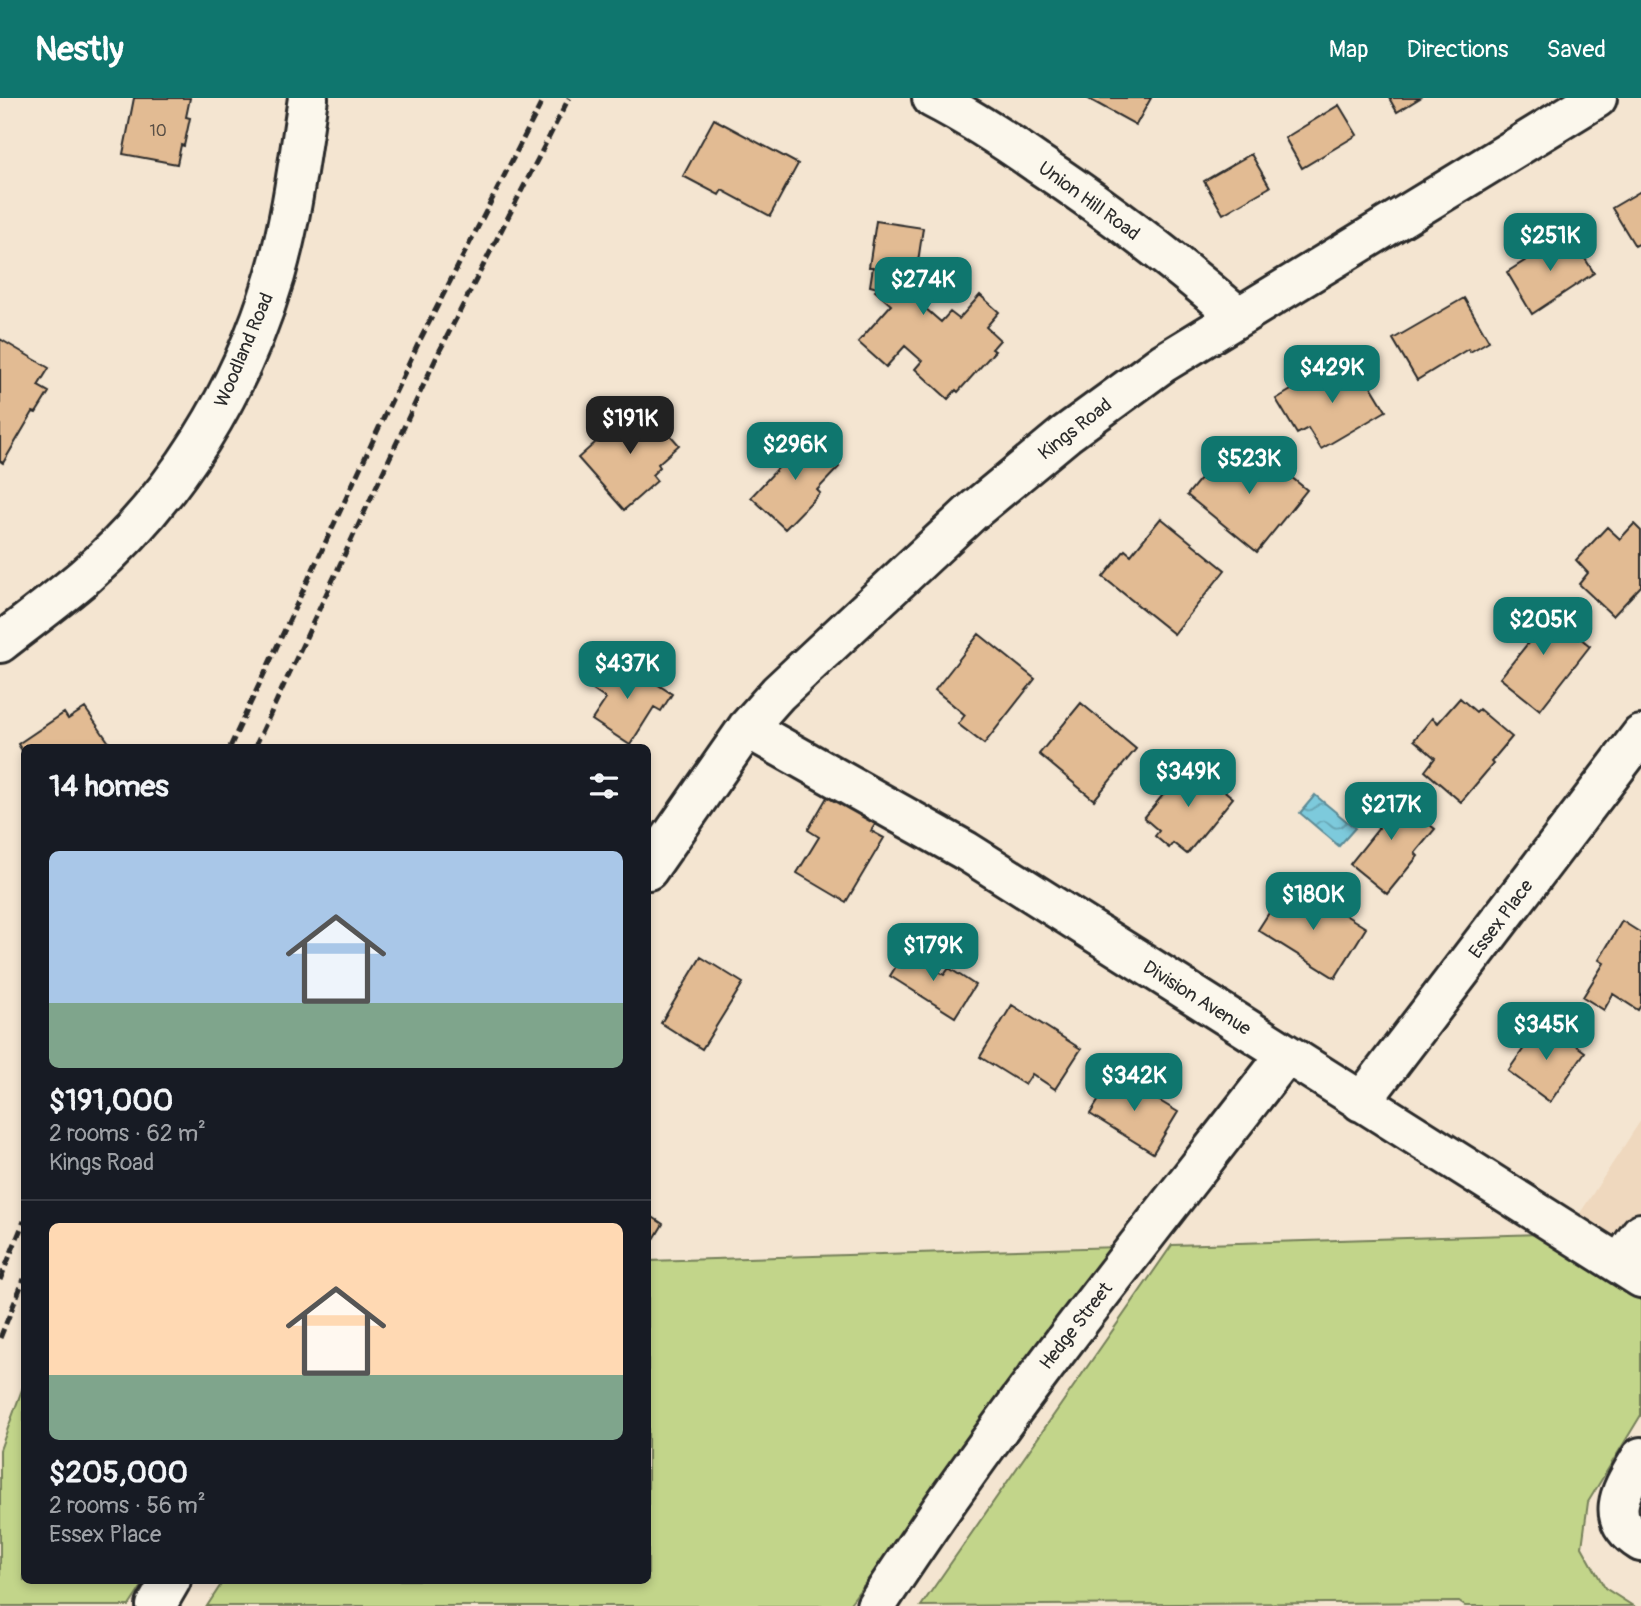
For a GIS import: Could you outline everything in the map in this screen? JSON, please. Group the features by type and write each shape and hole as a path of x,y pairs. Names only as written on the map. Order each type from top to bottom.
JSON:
{"street":[{"name":"Woodland Road","path":"0,642 84,576 135,527 182,469 216,417 237,375 275,278 287,231 308,98"},
{"name":"Kings Road","path":"651,866 747,728 778,692 973,511 1066,434 1163,363 1597,98"},
{"name":"Union Hill Road","path":"939,100 968,116 1086,195 1238,316"},
{"name":"Division Avenue","path":"747,728 966,851 1630,1271"},
{"name":"Essex Place","path":"1361,1102 1641,735"},
{"name":"Hedge Street","path":"876,1606 936,1514 1056,1351 1286,1055"},
{"path":"1630,1271 1641,1233"},
{"path":"1641,1457 1619,1494 1617,1513 1631,1536 1641,1542"},
{"path":"156,1606 169,1584"}],"shaded area":[{"path":"1641,1120 1641,1278 1567,1233"}],"green space":[{"path":"1541,1234 1641,1298 1641,1415 1588,1502 1582,1547 1605,1588 1633,1606 1465,1606 1459,1602 921,1606 1172,1245"},
{"path":"1117,1247 848,1606 207,1606 221,1584 651,1584 651,1261"},
{"path":"21,1392 21,1584 143,1584 129,1606 0,1606 0,1450"}],"water":[{"path":"1315,795 1355,828 1339,846 1300,813"}],"building":[{"path":"134,98 190,98 186,117 190,118 177,164 123,154"},
{"path":"1087,98 1151,98 1136,125"},
{"path":"1389,98 1420,98 1397,112"},
{"path":"1339,105 1357,135 1302,168 1285,138"},
{"path":"714,119 798,164 770,216 722,190 719,195 683,176"},
{"path":"1251,154 1270,187 1223,214 1204,181"},
{"path":"1641,191 1641,243 1635,246 1612,208"},
{"path":"876,221 923,228 916,275 912,275 909,294 941,322 950,312 959,319 980,295 999,312 986,327 1000,340 992,349 995,351 958,392 956,390 948,399 915,369 922,361 905,346 886,367 858,342 891,305 875,291 878,288 870,286 873,267 869,267"},
{"path":"1569,233 1594,273 1532,314 1507,272"},
{"path":"1464,298 1489,341 1470,352 1468,349 1417,380 1393,339"},
{"path":"0,339 49,368 38,386 49,392 36,413 33,412 3,463 0,461"},
{"path":"1357,363 1386,411 1321,449 1308,428 1297,434 1276,399 1338,366 1342,373"},
{"path":"641,402 679,445 658,464 660,467 652,475 657,481 624,510 578,458"},
{"path":"808,437 839,467 817,490 820,493 785,529 751,497 781,465 777,461 790,447 794,451"},
{"path":"1248,442 1307,490 1257,552 1187,495 1209,468 1220,477"},
{"path":"1161,518 1225,570 1174,634 1103,577 1125,550 1131,555"},
{"path":"1634,524 1641,531 1641,586 1613,616 1579,584 1588,573 1576,560 1607,527 1620,539"},
{"path":"1536,603 1590,646 1540,710 1500,678 1529,642 1514,630"},
{"path":"979,634 1035,679 984,744 958,724 965,715 935,690"},
{"path":"606,663 623,674 628,665 672,694 661,711 654,707 628,744 592,720 606,699 590,688"},
{"path":"1460,698 1476,712 1479,709 1512,737 1461,802 1425,771 1435,758 1414,740 1432,718 1438,723"},
{"path":"1081,703 1136,749 1094,800 1039,754"},
{"path":"85,708 110,744 21,744 21,749 18,744 64,713 68,719"},
{"path":"1190,762 1233,798 1187,854 1173,843 1169,848 1155,836 1159,831 1144,818"},
{"path":"1384,789 1435,829 1415,853 1418,856 1387,894 1350,864 1379,828 1363,815"},
{"path":"830,792 878,820 871,831 884,838 846,902 797,873 819,837 808,830"},
{"path":"1283,891 1311,908 1318,898 1366,928 1335,978 1258,930"},
{"path":"1622,921 1641,933 1641,1005 1638,1010 1613,994 1604,1010 1583,997 1604,963 1599,960"},
{"path":"906,950 944,975 949,968 975,985 955,1017 890,976"},
{"path":"701,957 743,983 702,1049 661,1023"},
{"path":"1012,1005 1081,1049 1055,1089 1032,1074 1025,1085 980,1057"},
{"path":"1543,1021 1585,1052 1550,1102 1508,1071"},
{"path":"1115,1074 1178,1112 1153,1153 1090,1114"},
{"path":"651,1216 663,1224 651,1244"}],"railway":[{"path":"231,744 418,344 544,98"},
{"path":"256,744 438,354 569,98"},
{"path":"0,1280 21,1228"},
{"path":"0,1338 21,1286"}]}
